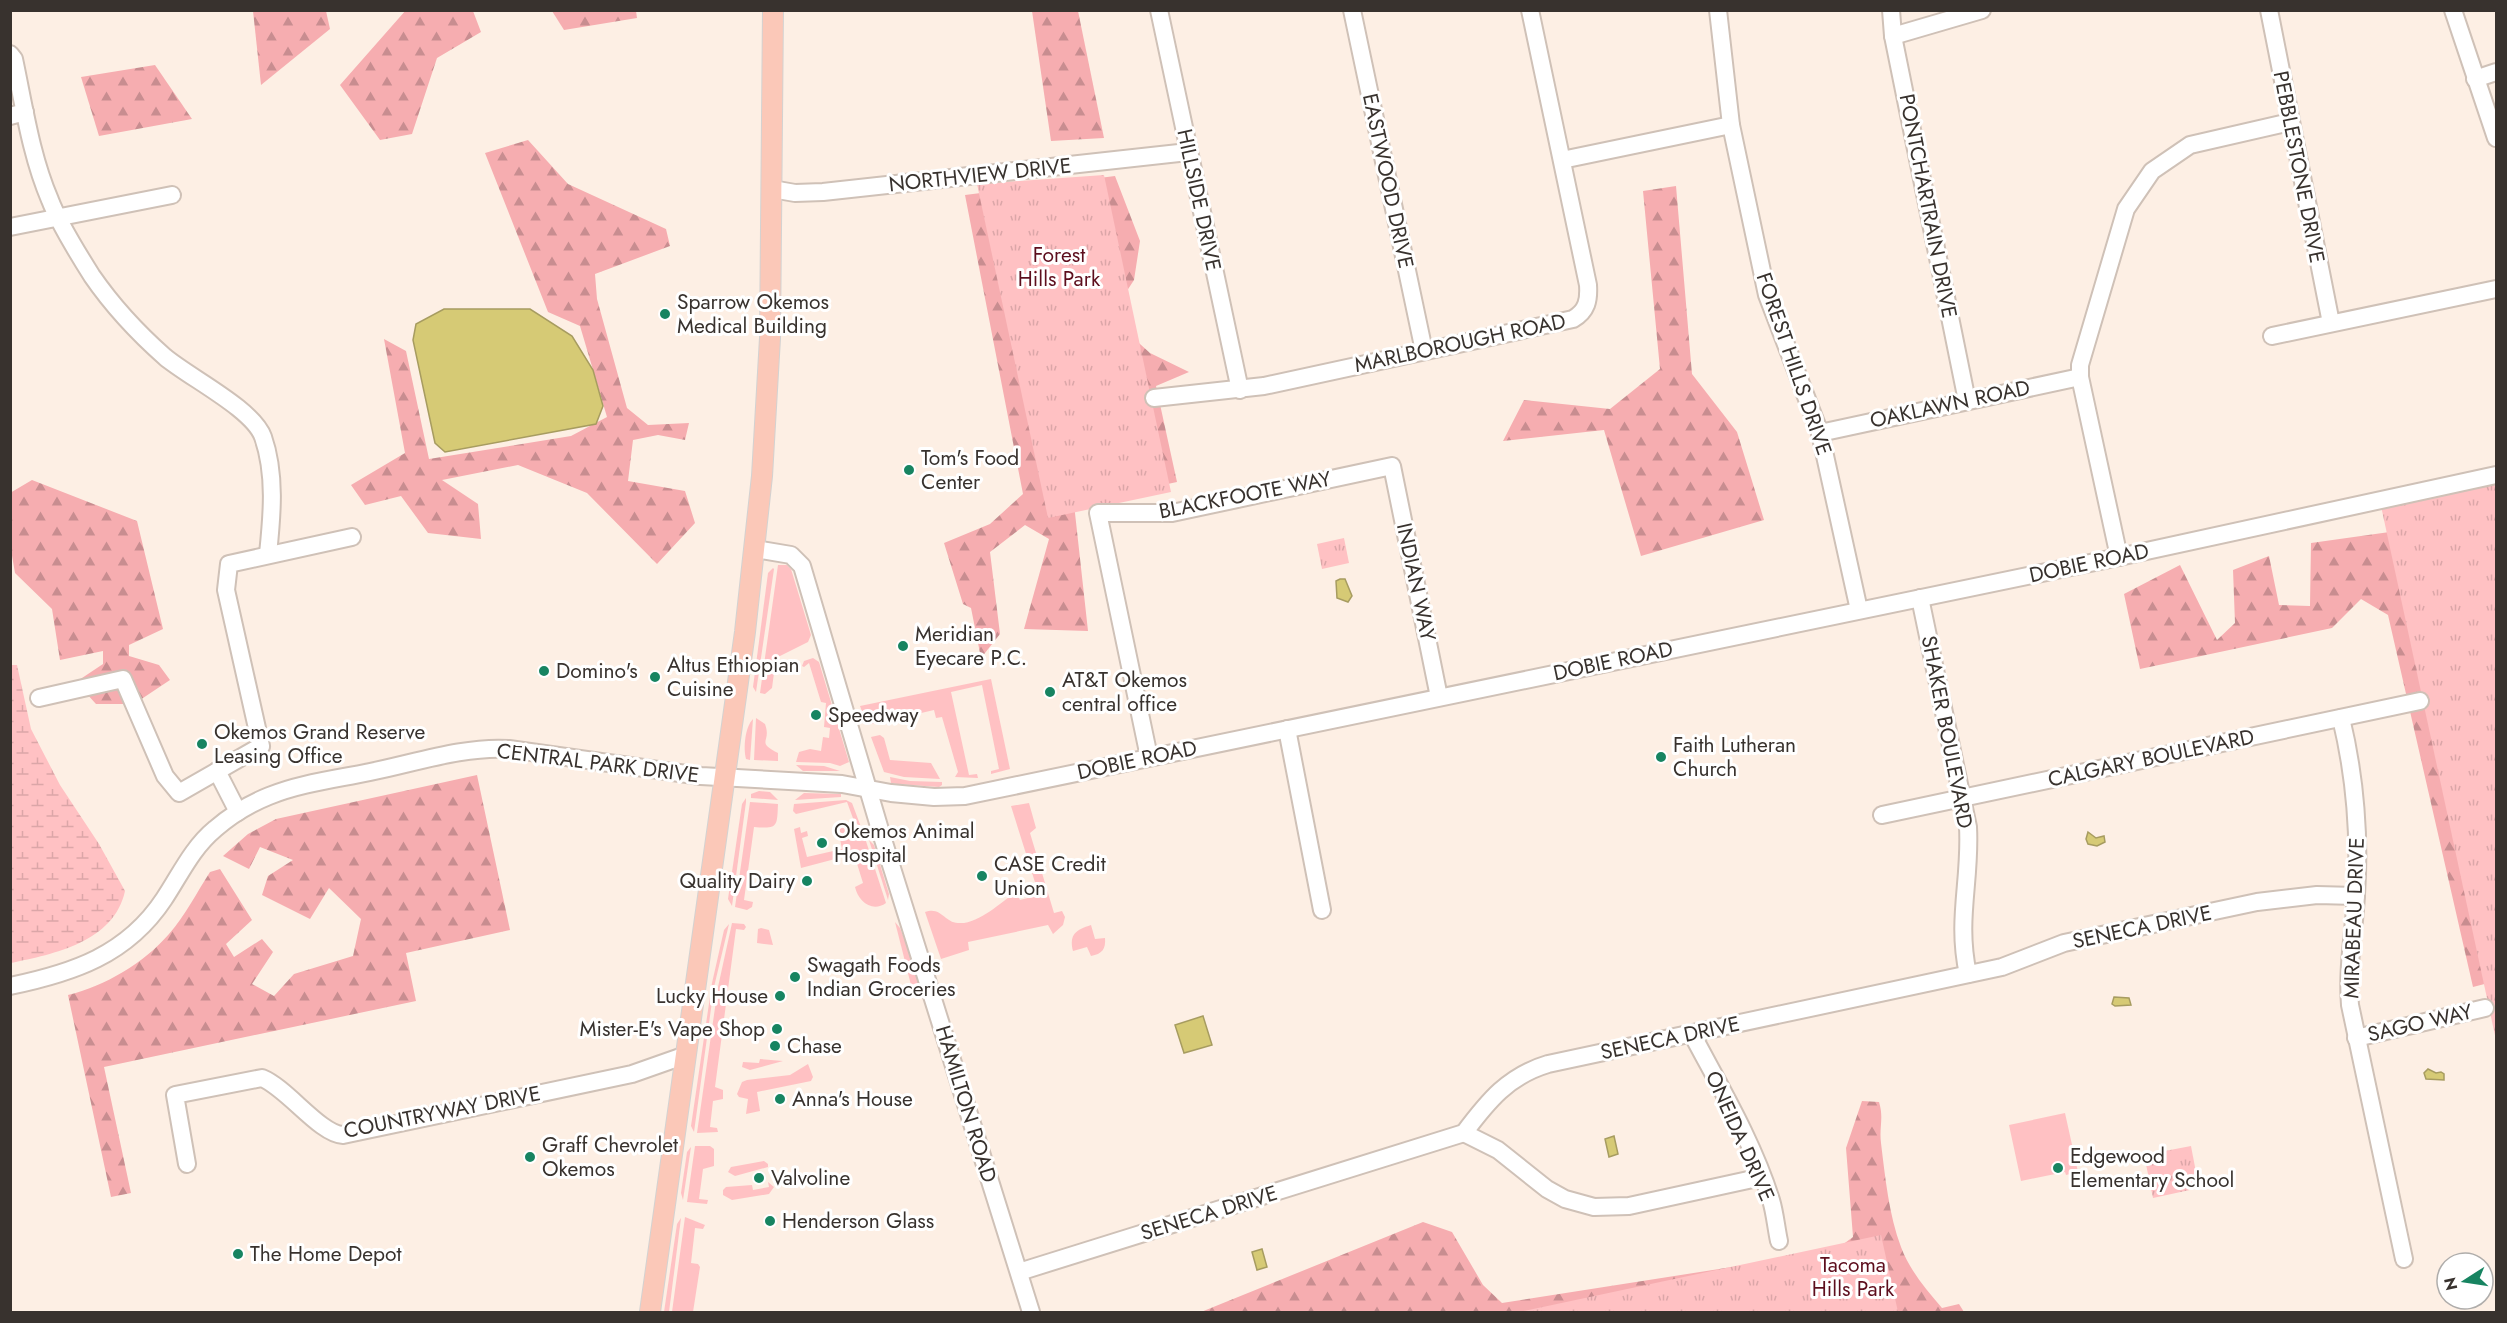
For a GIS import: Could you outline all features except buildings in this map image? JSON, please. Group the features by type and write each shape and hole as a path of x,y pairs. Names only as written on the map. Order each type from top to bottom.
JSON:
{"main road":[{"path":"650,1312 725,778 755,549 762,476 770,349 773,10"}],"street":[{"name":"HILLSIDE DRIVE","path":"1159,10 1240,390"},
{"name":"EASTWOOD DRIVE","path":"1352,10 1424,351"},
{"path":"1530,10 1562,160 1731,125"},
{"name":"FOREST HILLS DRIVE","path":"1718,10 1731,125 1767,295 1820,433 1859,610"},
{"name":"PONTCHARTRAIN DRIVE","path":"1891,10 1893,36 1967,401"},
{"path":"1893,36 1982,10"},
{"name":"PEBBLESTONE DRIVE","path":"2269,10 2331,323"},
{"path":"2453,10 2496,138"},
{"path":"10,54 14,59 18,114 50,201 93,276 125,317 165,357 204,386 236,405 263,435 272,477 268,554"},
{"path":"2475,79 2496,72"},
{"path":"2119,557 2080,376 2080,365 2126,209 2152,171 2190,146 2290,122"},
{"name":"NORTHVIEW DRIVE","path":"772,189 795,193 823,192 1188,152"},
{"name":"MARLBOROUGH ROAD","path":"1154,398 1264,386 1573,319 1587,306 1589,299 1562,160"},
{"path":"10,227 172,195"},
{"path":"2272,336 2496,289"},
{"name":"OAKLAWN ROAD","path":"1820,433 2080,376"},
{"name":"BLACKFOOTE WAY","path":"1149,757 1098,513 1172,513 1392,466"},
{"name":"INDIAN WAY","path":"1392,466 1439,697"},
{"name":"DOBIE ROAD","path":"725,778 842,784 934,797 965,796 2119,557 2496,475"},
{"path":"39,698 123,679 165,776 179,793 261,746 226,590 229,564 352,537"},
{"name":"HAMILTON ROAD","path":"755,549 791,555 802,566 868,789 1031,1312"},
{"name":"SHAKER BOULEVARD","path":"1920,598 1968,827 1969,859 1962,931 1968,974"},
{"name":"CALGARY BOULEVARD","path":"1882,815 2420,701"},
{"name":"MIRABEAU DRIVE","path":"2341,718 2351,762 2356,806 2356,896 2349,974 2350,1005 2404,1259"},
{"path":"1287,729 1322,910"},
{"name":"CENTRAL PARK DRIVE","path":"10,986 79,968 121,945 152,915 192,854 212,831 238,812 271,795 485,749 509,749 725,778"},
{"path":"217,771 238,812"},
{"name":"SENECA DRIVE","path":"1019,1272 1464,1133 1496,1092 1525,1072 1548,1064 2002,967 2064,943 2257,902 2317,895 2356,896"},
{"name":"SAGO WAY","path":"2356,1038 2485,1008"},
{"name":"ONEIDA DRIVE","path":"1692,1034 1741,1128 1762,1177 1771,1201 1779,1241"},
{"name":"COUNTRYWAY DRIVE","path":"187,1164 175,1095 262,1078 278,1088 329,1131 343,1135 632,1074 686,1055"},
{"path":"1464,1133 1498,1150 1547,1190 1573,1202 1594,1207 1629,1206 1762,1177"}],"green space":[{"path":"406,10 473,11 481,32 437,58 412,134 380,140 340,85"},
{"path":"253,11 326,11 330,29 261,85"},
{"path":"552,11 636,11 637,18 564,30"},
{"path":"1032,11 1078,11 1104,138 1051,141"},
{"path":"155,65 192,119 99,136 81,77"},
{"path":"528,140 568,184 666,229 670,246 595,274 597,299 627,408 648,425 689,423 685,440 658,435 633,440 628,481 685,491 695,523 657,564 587,493 518,465 442,480 478,504 481,539 428,533 401,496 365,505 351,485 405,453 384,339 406,351 429,459 571,436 607,417 580,326 548,312 485,153"},
{"name":"Forest Hills Park","path":"1104,175 1171,492 1048,518 977,184"},
{"name":"Forest Hills Park","path":"1115,176 1140,241 1134,280 1110,317 1150,353 1189,372 1156,386 1177,482 1074,504 1088,631 1024,629 1049,539 1025,525 990,552 1000,634 981,658 971,608 963,604 944,543 990,524 1023,494 965,195"},
{"path":"1676,186 1692,374 1737,432 1764,520 1641,556 1604,430 1503,441 1524,400 1610,409 1660,369 1643,191"},
{"path":"32,480 137,521 163,629 129,645 129,656 159,665 170,680 134,704 96,704 76,682 103,664 103,651 60,660 52,609 15,573 10,544 10,493"},
{"path":"2496,482 2496,1040 2381,506"},
{"path":"2411,529 2496,981 2473,987 2388,615 2361,599 2332,628 2140,669 2124,594 2180,565 2217,640 2235,623 2233,570 2269,556 2279,605 2310,606 2311,543"},
{"path":"1344,538 1349,563 1322,569 1317,544"},
{"path":"778,565 787,565 791,569 811,635 808,642 776,658 772,688 765,694 760,693"},
{"path":"773,568 756,692 753,687 768,573"},
{"path":"813,658 819,662 849,762 840,766 830,763 796,762 799,752 810,749 821,751 823,737 829,738 830,728 824,727 826,703 821,702 809,663 802,666 804,661"},
{"path":"11,665 17,665 31,729 60,785 99,844 125,891 119,908 109,922 95,934 63,950 11,963"},
{"path":"991,679 1010,769 991,774 991,771 999,769 982,685 951,692 969,775 977,774 978,778 955,777 958,772 942,717 936,718 934,710 904,717 905,720 902,717 867,725 860,706"},
{"path":"756,718 765,724 766,744 778,753 778,761 754,760"},
{"path":"753,719 750,760 746,759 745,744 746,732"},
{"path":"880,735 884,738 890,760 931,763 940,779 904,777 884,772 871,737"},
{"path":"796,765 824,766 840,771 803,771"},
{"path":"477,775 510,930 406,953 416,1001 104,1067 131,1193 111,1197 68,995 96,986 123,972 159,945 186,912 210,872 220,869 252,920 226,944 234,957 262,939 273,952 252,984 274,996 294,974 353,956 361,919 329,888 310,919 262,895 268,876 293,860 260,847 249,869 223,856 248,834 276,819"},
{"path":"890,777 910,781 942,782 942,785 939,787 897,784 891,783"},
{"path":"759,791 770,792 778,800 751,798 751,794"},
{"path":"804,793 841,794 841,797 795,800"},
{"path":"746,798 732,906 728,899 742,804"},
{"path":"846,800 852,803 861,827 854,821 847,802 796,814 793,811 794,804"},
{"path":"750,802 778,804 775,825 754,827 744,900 753,902 752,907 747,910 735,907"},
{"path":"1029,803 1036,828 1030,833 1054,913 1062,911 1065,917 1063,925 1053,934 1048,925 968,942 969,950 941,959 925,912 935,911 953,922 966,923 981,917 1016,892 1020,900 1039,895 1011,806"},
{"path":"849,826 865,838 886,903 881,906 866,904 859,897 855,887 863,883 854,854 801,868 794,829 800,827 801,833 807,831 808,836 802,838 807,857 842,849 838,829"},
{"path":"869,840 874,845 889,894 888,900"},
{"path":"895,922 900,928 922,983 911,985"},
{"path":"732,923 744,924 746,927 744,930 736,929 715,1087 723,1090 723,1099 713,1101 710,1127 717,1128 718,1132 697,1133 718,987"},
{"path":"729,924 714,987 694,1132 691,1126 712,983 724,930"},
{"path":"1091,925 1095,939 1105,938 1102,950 1091,956 1087,947 1073,951 1072,940 1075,934"},
{"path":"758,929 769,930 773,945 757,943"},
{"path":"760,1059 783,1061 750,1070 742,1067 743,1062 759,1063"},
{"path":"808,1064 813,1077 811,1081 757,1092 760,1111 746,1114 748,1099 739,1097 737,1094 742,1082 790,1075"},
{"path":"1862,1101 1879,1102 1881,1143 1888,1196 1893,1222 1905,1256 1919,1279 1942,1308 1959,1304 1964,1312 1201,1312 1423,1222 1452,1232 1483,1285 1502,1303 1834,1251 1853,1237 1846,1148"},
{"path":"2065,1113 2078,1172 2066,1175 2065,1172 2021,1181 2009,1125"},
{"path":"695,1146 710,1146 714,1149 714,1166 703,1169 699,1199 708,1200 707,1204 687,1202"},
{"path":"2191,1146 2199,1188 2153,1198 2144,1155"},
{"path":"691,1147 683,1200 681,1193 687,1152"},
{"path":"764,1161 768,1167 735,1176 728,1172 731,1167"},
{"path":"768,1182 774,1187 769,1194 732,1200 723,1195 726,1187 752,1185 753,1190 769,1187"},
{"path":"685,1217 705,1225 703,1229 695,1228 691,1263 698,1264 700,1267 693,1312 672,1312"},
{"path":"681,1218 669,1312 664,1312 677,1224"},
{"name":"Tacoma Hills Park","path":"1881,1235 1898,1312 1519,1312"}],"shaded area":[{"path":"444,309 530,309 572,336 593,370 603,406 596,424 445,452 435,443 413,340 416,324"},
{"path":"1345,579 1352,596 1348,602 1337,598 1336,581"},
{"path":"2088,832 2096,838 2104,836 2105,842 2097,846 2088,844 2086,839"},
{"path":"2114,997 2129,998 2131,1005 2115,1006 2112,1004"},
{"path":"1203,1016 1212,1045 1184,1053 1175,1025"},
{"path":"2428,1069 2444,1074 2444,1080 2426,1079 2424,1073"},
{"path":"1614,1136 1618,1154 1609,1157 1605,1139"},
{"path":"1262,1249 1267,1267 1257,1270 1252,1252"}],"place":[{"name":"Sparrow Okemos Medical Building","path":"665,314"},
{"name":"Tom's Food Center","path":"909,470"},
{"name":"Meridian Eyecare P.C.","path":"903,646"},
{"name":"Domino's","path":"544,671"},
{"name":"Altus Ethiopian Cuisine","path":"655,677"},
{"name":"AT&T Okemos central office","path":"1050,692"},
{"name":"Speedway","path":"816,715"},
{"name":"Okemos Grand Reserve Leasing Office","path":"202,744"},
{"name":"Faith Lutheran Church","path":"1661,757"},
{"name":"Okemos Animal Hospital","path":"822,843"},
{"name":"CASE Credit Union","path":"982,876"},
{"name":"Quality Dairy","path":"807,881"},
{"name":"Swagath Foods Indian Groceries","path":"795,977"},
{"name":"Lucky House","path":"780,996"},
{"name":"Mister-E's Vape Shop","path":"777,1029"},
{"name":"Chase","path":"775,1046"},
{"name":"Anna's House","path":"780,1099"},
{"name":"Graff Chevrolet Okemos","path":"530,1157"},
{"name":"Edgewood Elementary School","path":"2058,1168"},
{"name":"Valvoline","path":"759,1178"},
{"name":"Henderson Glass","path":"770,1221"},
{"name":"The Home Depot","path":"238,1254"}]}
